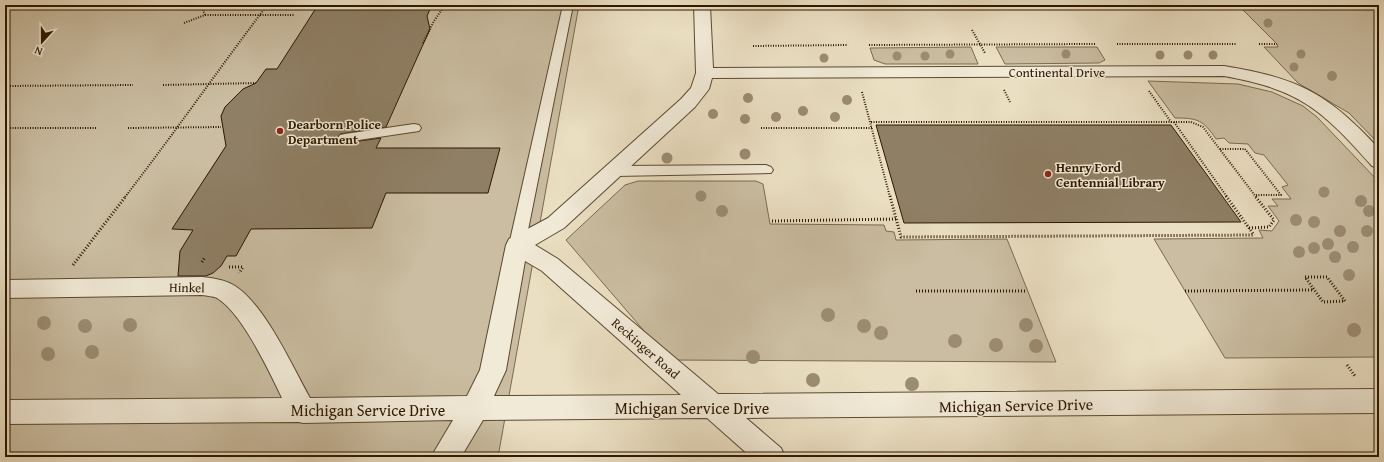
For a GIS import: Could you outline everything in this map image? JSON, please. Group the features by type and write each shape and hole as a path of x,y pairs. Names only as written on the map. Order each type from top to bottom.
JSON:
{"street":[{"path":"445,457 475,409 492,370 517,245 556,223 688,104 700,89 706,73 702,5"},
{"name":"Continental Drive","path":"706,73 1224,71 1272,81 1316,101 1334,114 1379,160"},
{"name":"Reckinger Road","path":"517,245 550,265 771,457"},
{"name":"Hinkel","path":"5,289 202,286 227,292 244,308 303,411"},
{"name":"Michigan Service Drive","path":"5,412 714,408 1379,401"}],"lane":[{"path":"517,245 568,5"},
{"path":"345,138 414,128"},
{"path":"615,171 766,170"}],"path":[{"path":"205,15 203,10 207,5"},
{"path":"423,43 434,21 445,5"},
{"path":"79,266 72,266 178,128 208,84 265,8"},
{"path":"184,23 205,15 294,15"},
{"path":"972,30 980,45"},
{"path":"869,45 1095,44"},
{"path":"1117,44 1237,44"},
{"path":"1259,44 1277,44"},
{"path":"753,46 848,45"},
{"path":"163,85 256,83"},
{"path":"5,86 133,85"},
{"path":"861,88 902,237 1254,235 1146,87"},
{"path":"871,122 1191,122 1203,126 1274,220 1269,227 1249,228"},
{"path":"128,128 221,127"},
{"path":"5,128 97,128"},
{"path":"761,128 872,128"},
{"path":"1220,149 1244,149 1281,195 1255,195"},
{"path":"772,221 897,219"},
{"path":"1305,277 1327,277 1345,301 1323,302 1314,290 1305,277"},
{"path":"1185,291 1314,290"},
{"path":"916,291 1027,291"}],"shaded area":[{"path":"5,5 579,5 498,457 5,457"},
{"path":"1238,5 1379,5 1379,144 1349,113 1298,83 1264,47 1278,47 1277,44"},
{"path":"971,47 978,64 885,64 874,60 870,48"},
{"path":"996,47 1097,47 1105,60 1099,63 1005,64"},
{"path":"1148,81 1238,84 1272,92 1303,106 1317,117 1379,182 1379,357 1225,358 1154,239 1263,238 1259,230 1272,231 1279,221 1268,206 1278,206 1272,199 1291,199 1282,187 1288,185 1264,155 1255,153 1248,144 1229,143 1224,138 1216,139 1199,121 1175,118"},
{"path":"638,181 756,181 763,184 770,224 884,225 886,231 894,232 896,240 1007,239 1056,362 669,360 566,240 625,185"}],"building":[{"name":"Dearborn Police Department","path":"318,5 432,5 427,16 430,29 386,127 340,134 337,139 340,142 345,143 381,138 376,148 500,148 488,193 386,193 372,228 251,229 236,256 227,256 221,266 213,273 206,276 178,276 180,251 193,230 172,229 226,146 221,116 225,107 243,89 256,83 266,69 277,69"},
{"name":"Henry Ford Centennial Library","path":"876,125 1171,125 1241,222 904,223"}],"place":[{"name":"Dearborn Police Department","path":"280,131"},
{"name":"Henry Ford Centennial Library","path":"1048,174"}]}
